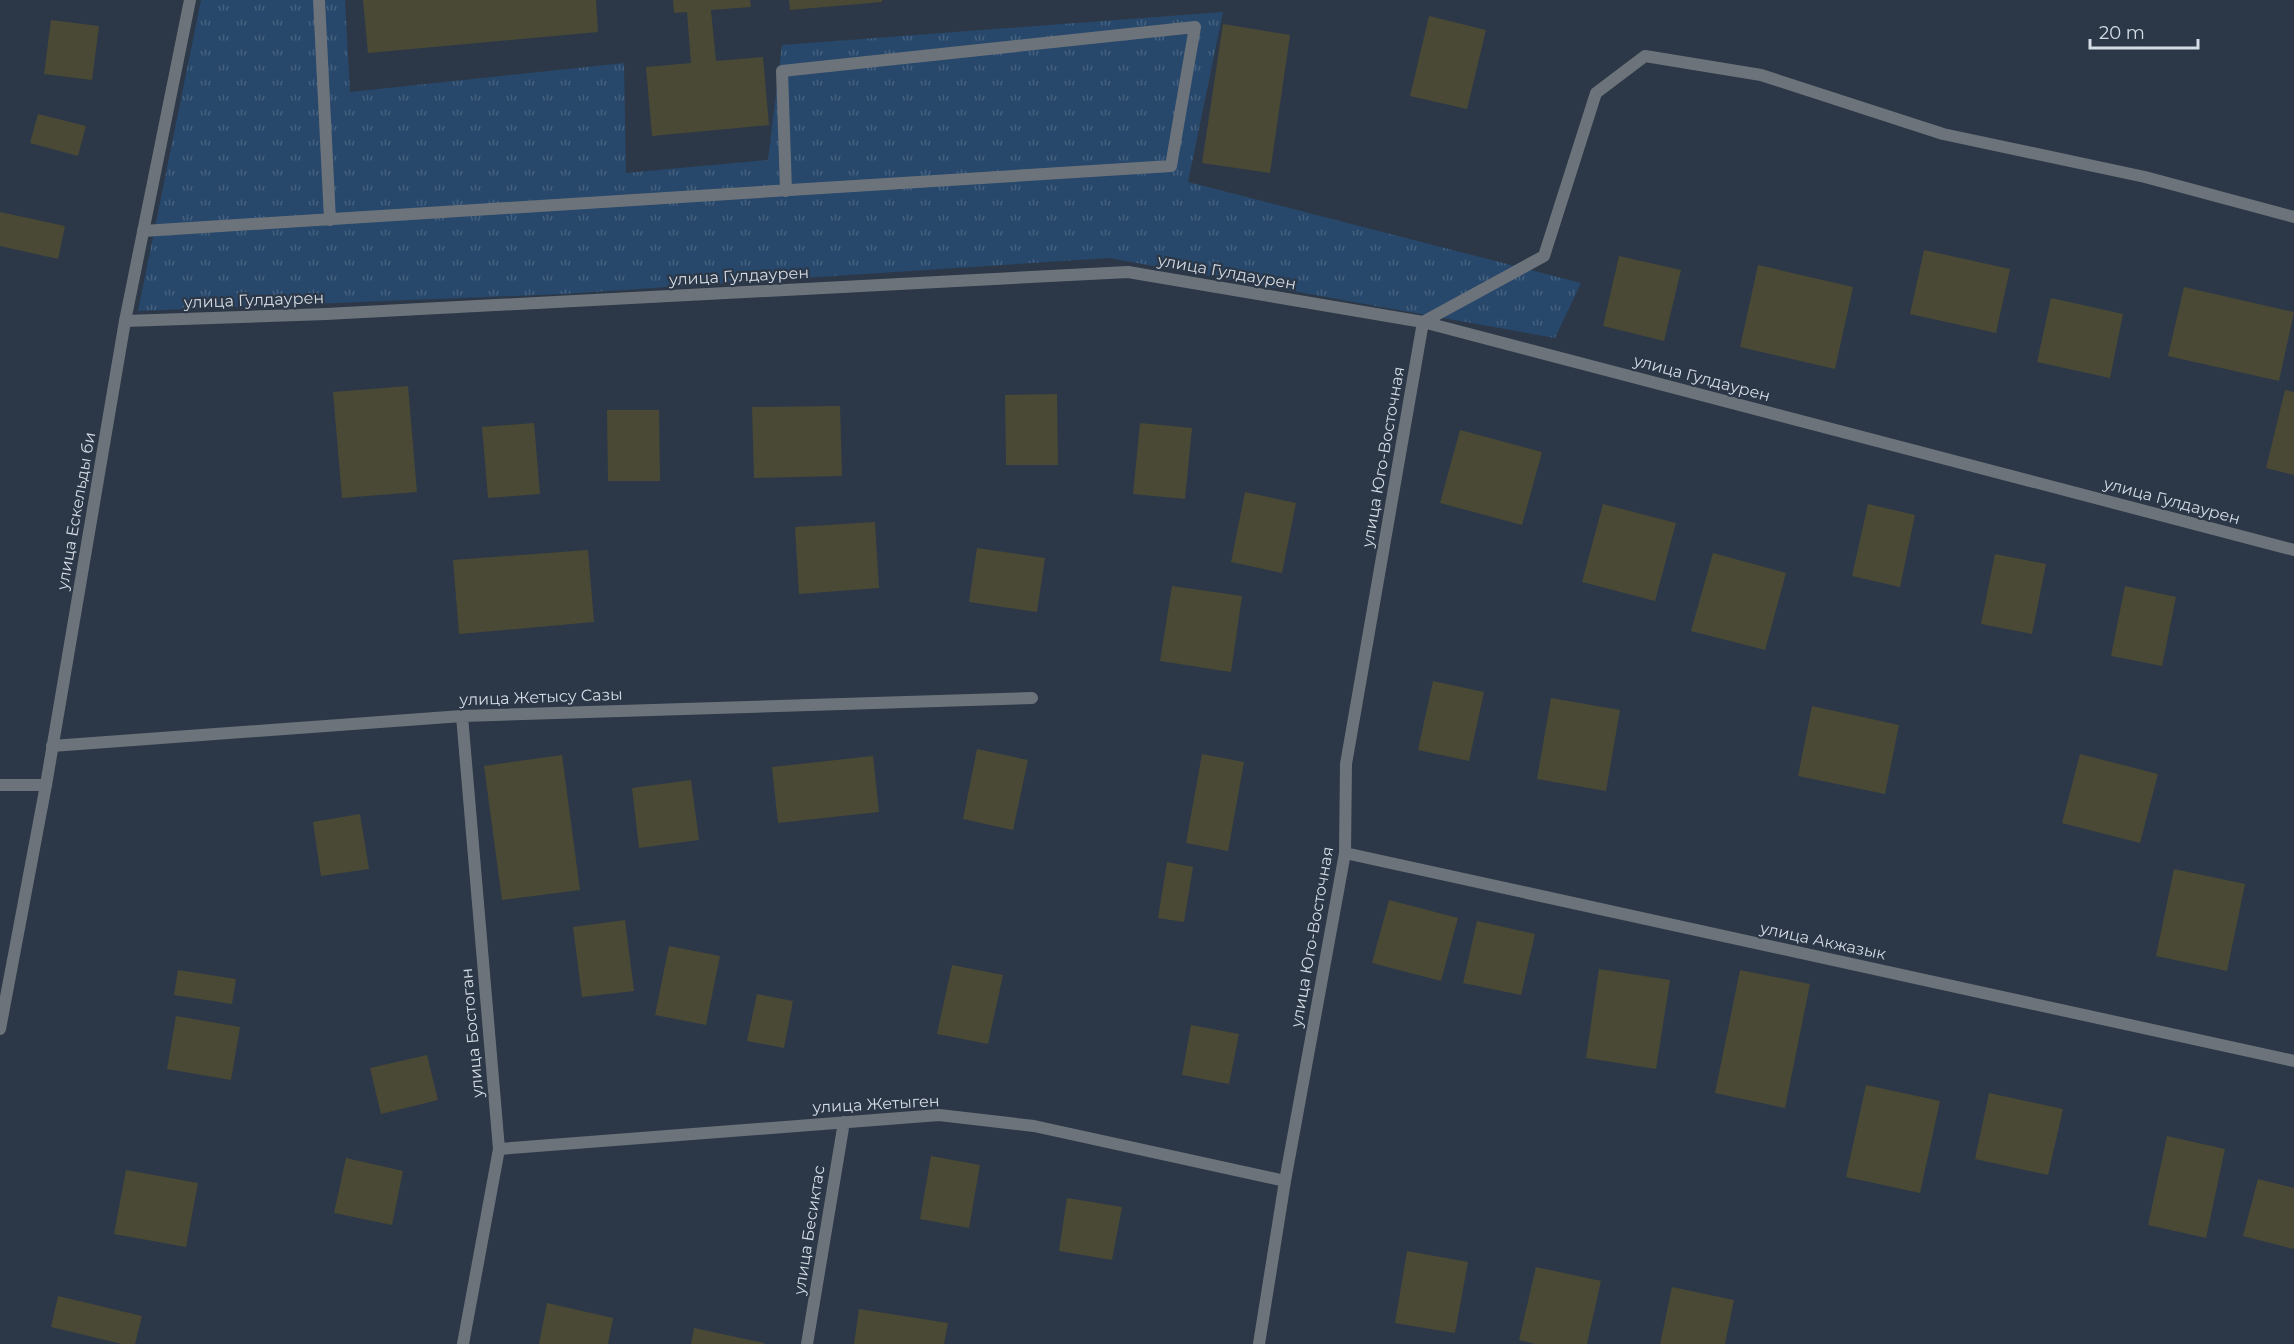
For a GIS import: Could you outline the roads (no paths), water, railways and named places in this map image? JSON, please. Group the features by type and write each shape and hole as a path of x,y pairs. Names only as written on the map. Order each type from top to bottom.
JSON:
{"street":[{"name":"улица Ескельды би","path":"0,1029 46,785 125,321 190,0"},
{"path":"320,0 330,220"},
{"path":"143,231 330,220 786,191 1171,166 1195,27 782,71 786,191"},
{"path":"1423,322 1544,255 1596,93 1645,56 1761,75 1942,134 2145,177 2294,217"},
{"name":"улица Гулдаурен","path":"125,321 326,314 1128,272 1423,322 2294,550"},
{"name":"улица Юго-Восточная","path":"1259,1344 1285,1181 1345,853 1346,764 1423,322"},
{"name":"улица Жетысу Сазы","path":"52,746 462,716 1032,698"},
{"name":"улица Бостоган","path":"462,716 499,1149 463,1344"},
{"path":"0,785 46,785"},
{"name":"улица Акжазык","path":"1345,853 2294,1061"},
{"name":"улица Жетыген","path":"499,1149 939,1115 1034,1126 1285,1181"},
{"name":"улица Бесиктас","path":"807,1344 844,1122"}]}
